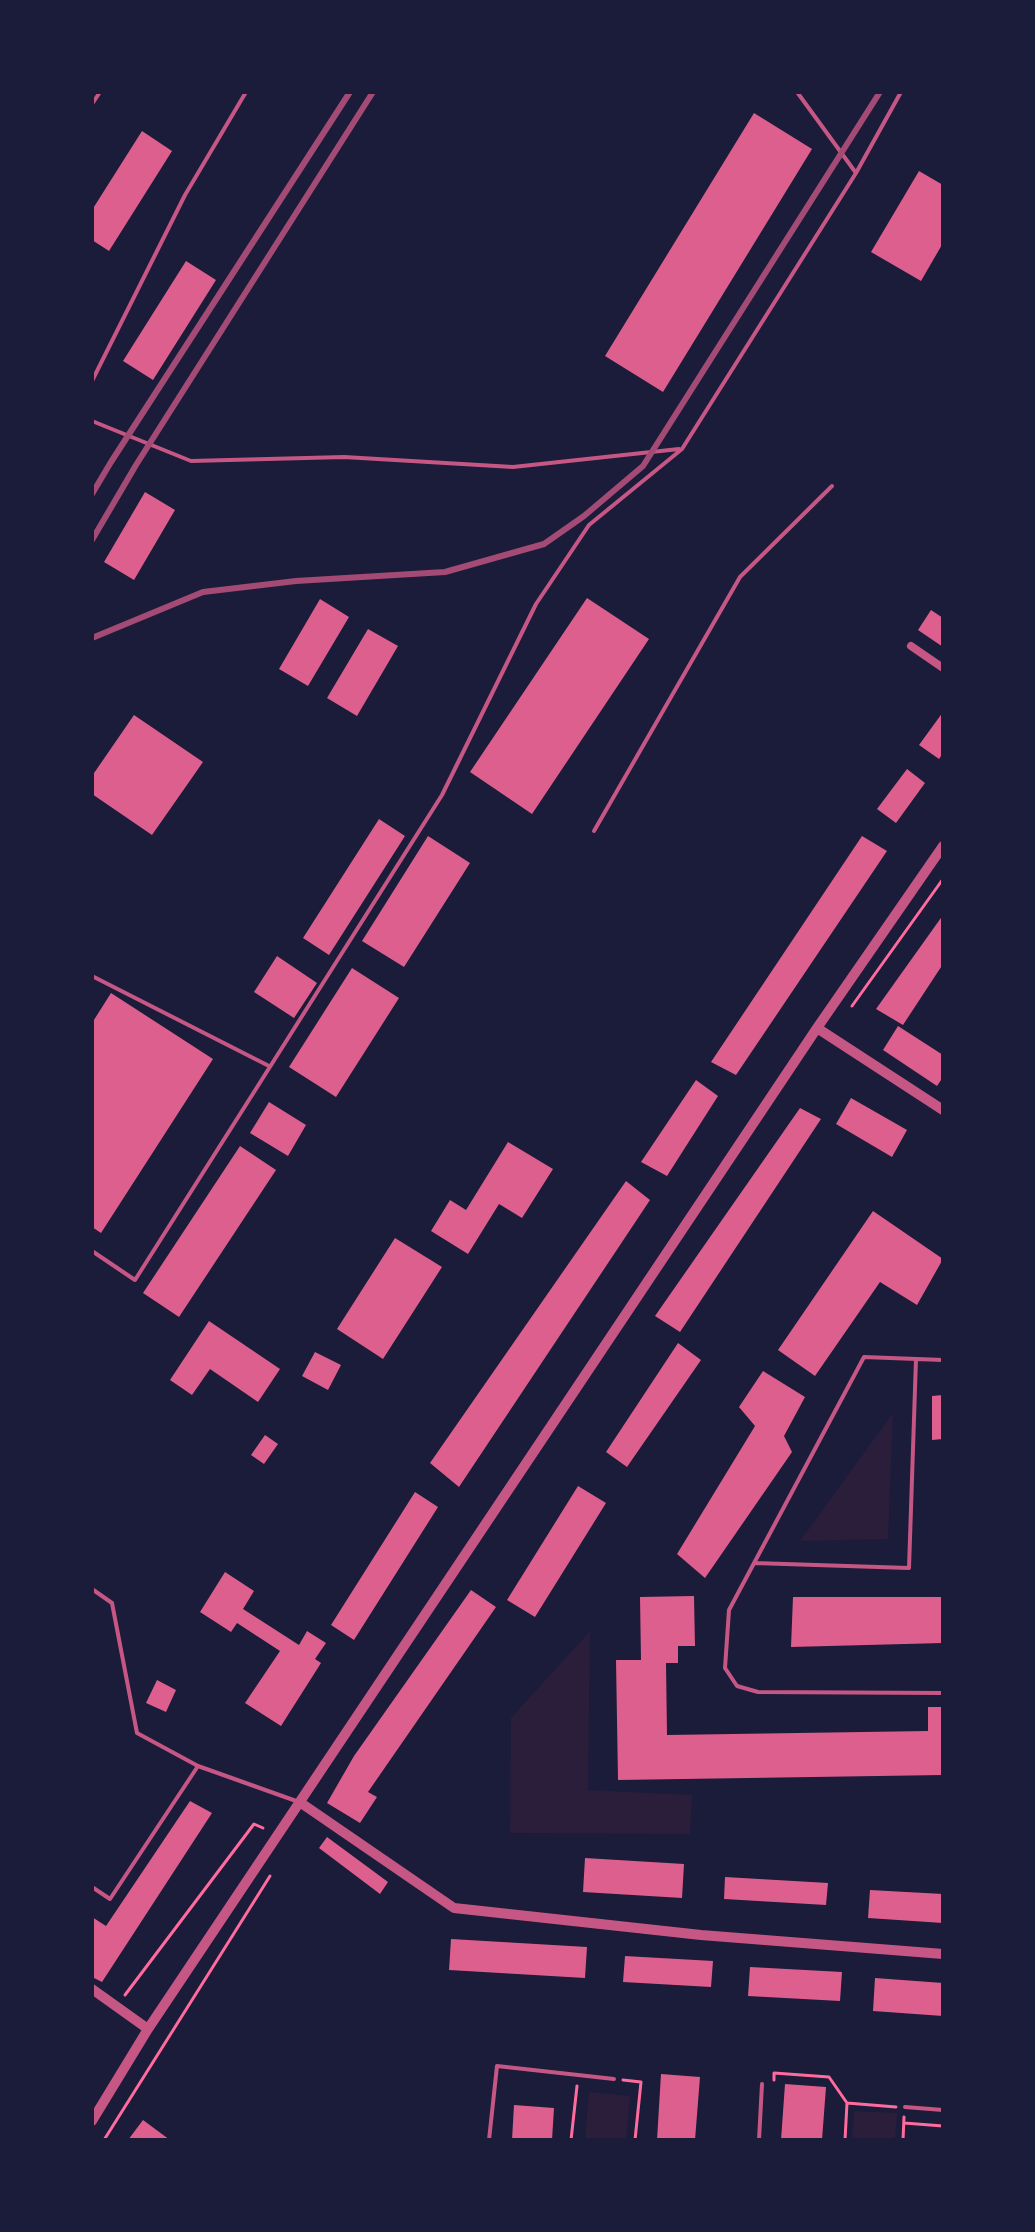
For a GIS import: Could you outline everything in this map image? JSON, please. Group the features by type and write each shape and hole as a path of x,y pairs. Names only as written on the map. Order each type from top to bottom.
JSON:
{"street":[{"path":"911,646 943,668"},
{"path":"92,2121 148,2029 817,1028 943,846"},
{"path":"817,1028 943,1110"},
{"path":"301,1803 454,1908 701,1935 943,1954"},
{"path":"92,1989 148,2029"}],"lane":[{"path":"92,104 100,92"},
{"path":"92,381 185,195 246,92"},
{"path":"797,92 856,173"},
{"path":"92,1251 135,1280 442,795 536,604 589,525 682,449 856,173 901,92"},
{"path":"92,421 191,461 344,457 513,467 682,449"},
{"path":"594,831 740,577 832,486"},
{"path":"92,976 269,1066"},
{"path":"943,1360 864,1357 729,1610 725,1668 737,1686 758,1692 943,1693"},
{"path":"754,1563 909,1568 916,1359"},
{"path":"92,1589 112,1603 137,1733 198,1766 301,1803"},
{"path":"92,1887 110,1899 198,1766"},
{"path":"489,2140 497,2066 614,2079"},
{"path":"759,2140 762,2084"},
{"path":"905,2107 943,2110"}],"path":[{"path":"117,2005 254,1824 279,1835"},
{"path":"104,2140 276,1866"},
{"path":"773,2084 774,2073 829,2077 847,2103 845,2140"},
{"path":"571,2140 578,2075"},
{"path":"614,2079 641,2082 635,2140"},
{"path":"847,2103 905,2107 903,2140"},
{"path":"904,2123 943,2126"}],"shaded area":[{"path":"893,1413 888,1539 800,1541"},
{"path":"590,1631 588,1790 692,1795 690,1834 510,1833 511,1718"},
{"path":"589,2092 630,2096 626,2140 585,2140"},
{"path":"854,2111 897,2113 895,2140 852,2140"}],"building":[{"path":"754,113 812,149 663,392 605,356"},
{"path":"142,131 172,151 109,251 92,240 92,210"},
{"path":"919,171 943,185 943,243 921,281 871,252"},
{"path":"186,261 216,280 153,380 123,361"},
{"path":"145,492 175,510 134,580 104,562"},
{"path":"587,598 649,639 532,814 470,772"},
{"path":"320,599 349,617 308,686 279,669"},
{"path":"931,610 943,618 943,647 918,630"},
{"path":"368,629 398,646 357,716 327,698"},
{"path":"943,712 943,753 939,759 919,745"},
{"path":"134,715 203,762 152,835 92,794 92,776"},
{"path":"907,769 925,783 896,823 877,809"},
{"path":"379,819 405,836 329,955 303,938"},
{"path":"428,836 470,863 404,967 362,941"},
{"path":"862,836 887,851 736,1075 711,1062"},
{"path":"943,915 943,964 903,1025 876,1009"},
{"path":"277,956 317,983 294,1018 254,992"},
{"path":"352,968 399,998 336,1097 289,1067"},
{"path":"111,993 213,1059 101,1233 92,1227 92,1023"},
{"path":"898,1026 943,1055 943,1077 937,1086 883,1050"},
{"path":"696,1080 718,1096 667,1176 641,1162"},
{"path":"851,1098 907,1130 892,1157 836,1124"},
{"path":"269,1102 306,1125 288,1156 250,1133"},
{"path":"800,1108 821,1119 680,1332 655,1316"},
{"path":"508,1142 553,1169 522,1218 499,1204 468,1254 431,1231 450,1200 466,1210"},
{"path":"240,1146 276,1170 179,1317 143,1293"},
{"path":"626,1181 650,1200 459,1487 430,1463"},
{"path":"873,1211 943,1259 917,1305 880,1282 815,1376 778,1350"},
{"path":"395,1238 442,1267 383,1359 337,1329"},
{"path":"209,1321 280,1369 258,1402 210,1369 192,1395 170,1380"},
{"path":"678,1343 701,1360 627,1467 606,1452"},
{"path":"315,1352 341,1365 328,1390 302,1376"},
{"path":"763,1371 805,1397 784,1436 792,1452 705,1578 677,1554 755,1426 739,1407"},
{"path":"943,1395 943,1439 932,1440 932,1396"},
{"path":"265,1435 278,1444 264,1464 251,1455"},
{"path":"578,1486 606,1503 535,1617 507,1600"},
{"path":"415,1492 438,1507 354,1640 331,1625"},
{"path":"225,1572 254,1591 243,1609 299,1645 307,1631 326,1643 315,1659 321,1663 281,1726 245,1703 280,1651 237,1623 231,1632 200,1612"},
{"path":"471,1590 496,1607 368,1792 377,1797 360,1823 327,1803 354,1756"},
{"path":"694,1596 695,1646 678,1646 678,1663 666,1663 667,1735 928,1731 928,1707 943,1707 943,1775 618,1780 616,1660 641,1660 640,1597"},
{"path":"793,1597 943,1597 943,1643 791,1647"},
{"path":"157,1680 176,1690 166,1712 146,1703"},
{"path":"190,1801 212,1813 102,1982 92,1977 92,1917 106,1926"},
{"path":"327,1837 388,1882 380,1894 319,1848"},
{"path":"585,1858 684,1864 682,1898 583,1892"},
{"path":"725,1877 828,1883 826,1905 724,1899"},
{"path":"870,1890 943,1894 943,1923 868,1918"},
{"path":"451,1939 587,1947 585,1978 449,1970"},
{"path":"625,1956 713,1961 711,1987 623,1982"},
{"path":"750,1967 842,1972 840,2001 748,1996"},
{"path":"875,1978 943,1983 943,2016 873,2011"},
{"path":"661,2074 700,2077 695,2140 657,2140"},
{"path":"785,2084 826,2087 822,2140 781,2140"},
{"path":"514,2105 554,2108 552,2140 512,2140"},
{"path":"143,2120 170,2140 128,2140"}],"railway":[{"path":"92,494 350,92"},
{"path":"92,540 136,465 373,92"},
{"path":"92,638 203,592 296,581 445,572 544,544 584,516 643,466 880,92"}]}
